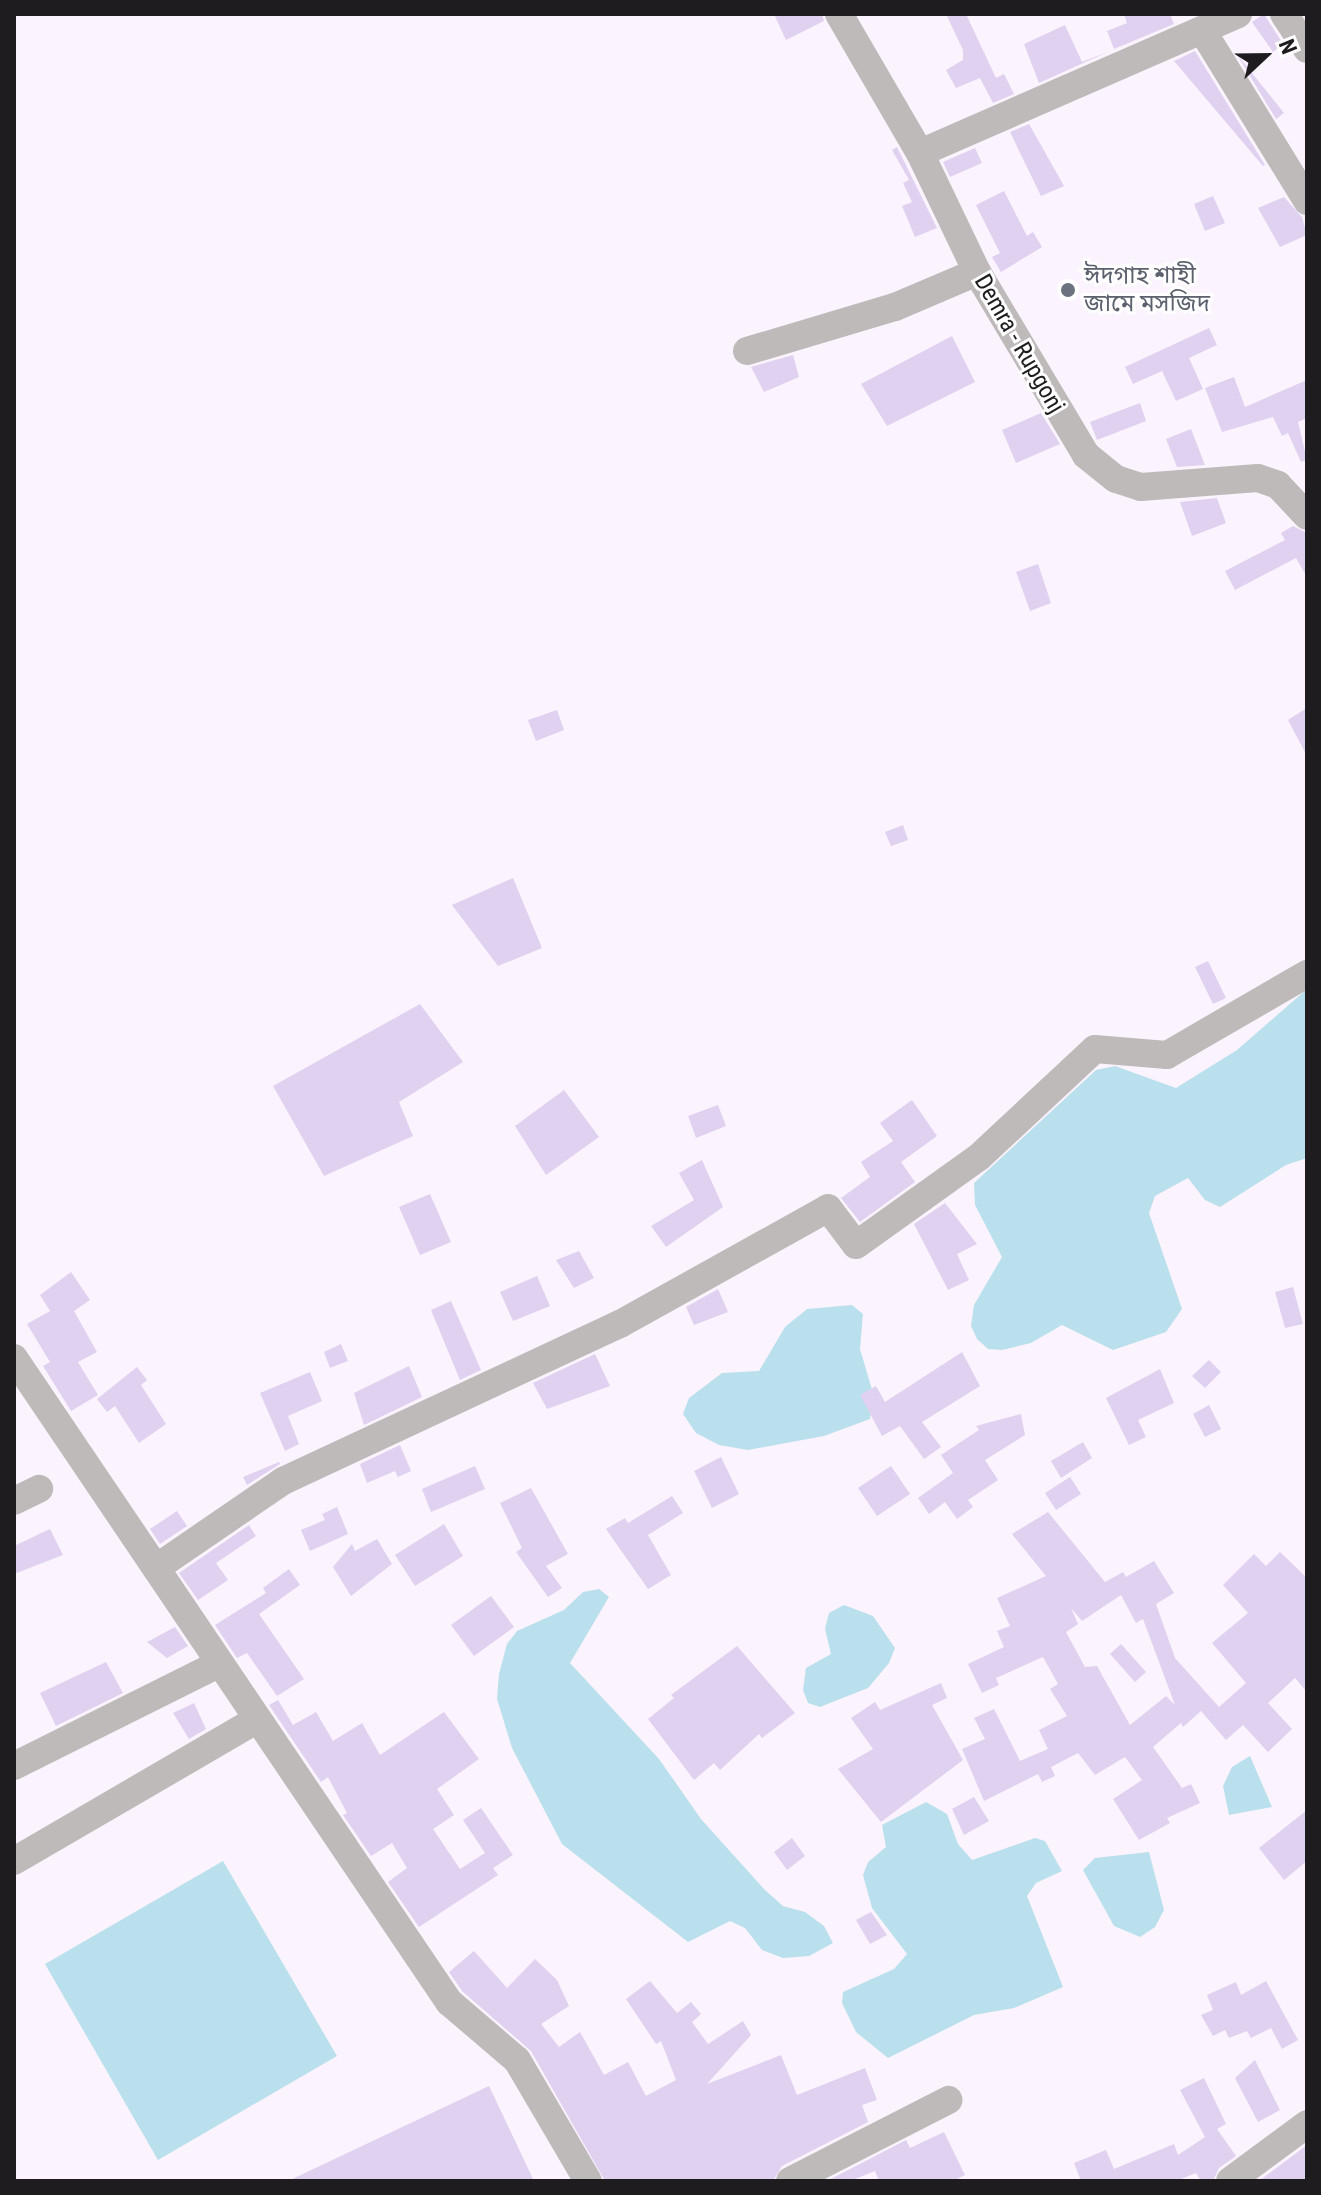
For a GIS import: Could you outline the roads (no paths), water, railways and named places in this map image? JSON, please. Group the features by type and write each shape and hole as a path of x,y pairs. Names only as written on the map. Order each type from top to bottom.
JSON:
{"street":[{"name":"Demra - Rupgonj","path":"839,14 920,153 977,272 1074,440 1116,479 1141,487 1168,487 1258,478 1278,485 1307,516"},
{"path":"920,153 1238,14"},
{"path":"1284,14 1307,49"},
{"path":"1202,30 1307,201"},
{"path":"747,351 895,307 977,272"},
{"path":"156,1568 283,1481 620,1324 828,1208 856,1245 979,1157 1095,1049 1167,1055 1307,974"},
{"path":"14,1358 449,2002 517,2060 588,2181"},
{"path":"14,1766 219,1664"},
{"path":"14,1861 256,1720"},
{"path":"790,2181 948,2100"},
{"path":"1230,2181 1307,2124"}],"water":[{"path":"1307,989 1307,1158 1286,1165 1220,1207 1205,1200 1188,1178 1155,1196 1149,1213 1182,1309 1166,1332 1113,1350 1062,1325 1031,1343 1002,1350 988,1349 977,1339 971,1326 974,1305 1002,1257 975,1205 974,1183 1096,1070 1115,1066 1176,1088 1237,1050"},
{"path":"852,1305 863,1314 860,1349 873,1393 870,1419 824,1436 748,1450 719,1445 696,1433 683,1414 689,1398 722,1373 759,1371 785,1327 807,1309"},
{"path":"599,1589 609,1597 570,1663 659,1759 701,1819 765,1890 783,1906 805,1912 824,1926 833,1943 809,1956 783,1958 762,1950 745,1928 730,1921 688,1942 562,1844 512,1748 497,1699 499,1674 507,1644 517,1631 564,1610 583,1592"},
{"path":"844,1605 873,1616 895,1648 889,1663 868,1688 820,1707 808,1703 803,1690 806,1668 831,1654 825,1629 829,1613"},
{"path":"1250,1756 1272,1807 1229,1815 1223,1786 1232,1767"},
{"path":"926,1802 947,1814 958,1844 972,1860 1035,1838 1045,1841 1062,1871 1036,1883 1027,1896 1063,1987 1014,2008 974,2015 888,2058 856,2032 842,2003 843,1992 894,1969 907,1954 872,1908 863,1875 868,1862 886,1847 882,1825"},
{"path":"1149,1852 1164,1910 1155,1927 1140,1937 1114,1926 1083,1870 1095,1858"},
{"path":"223,1861 337,2056 158,2160 45,1964"}],"place":[{"name":"ঈদগাহ শাহী জামে মসজিদ","path":"1068,290"}]}
